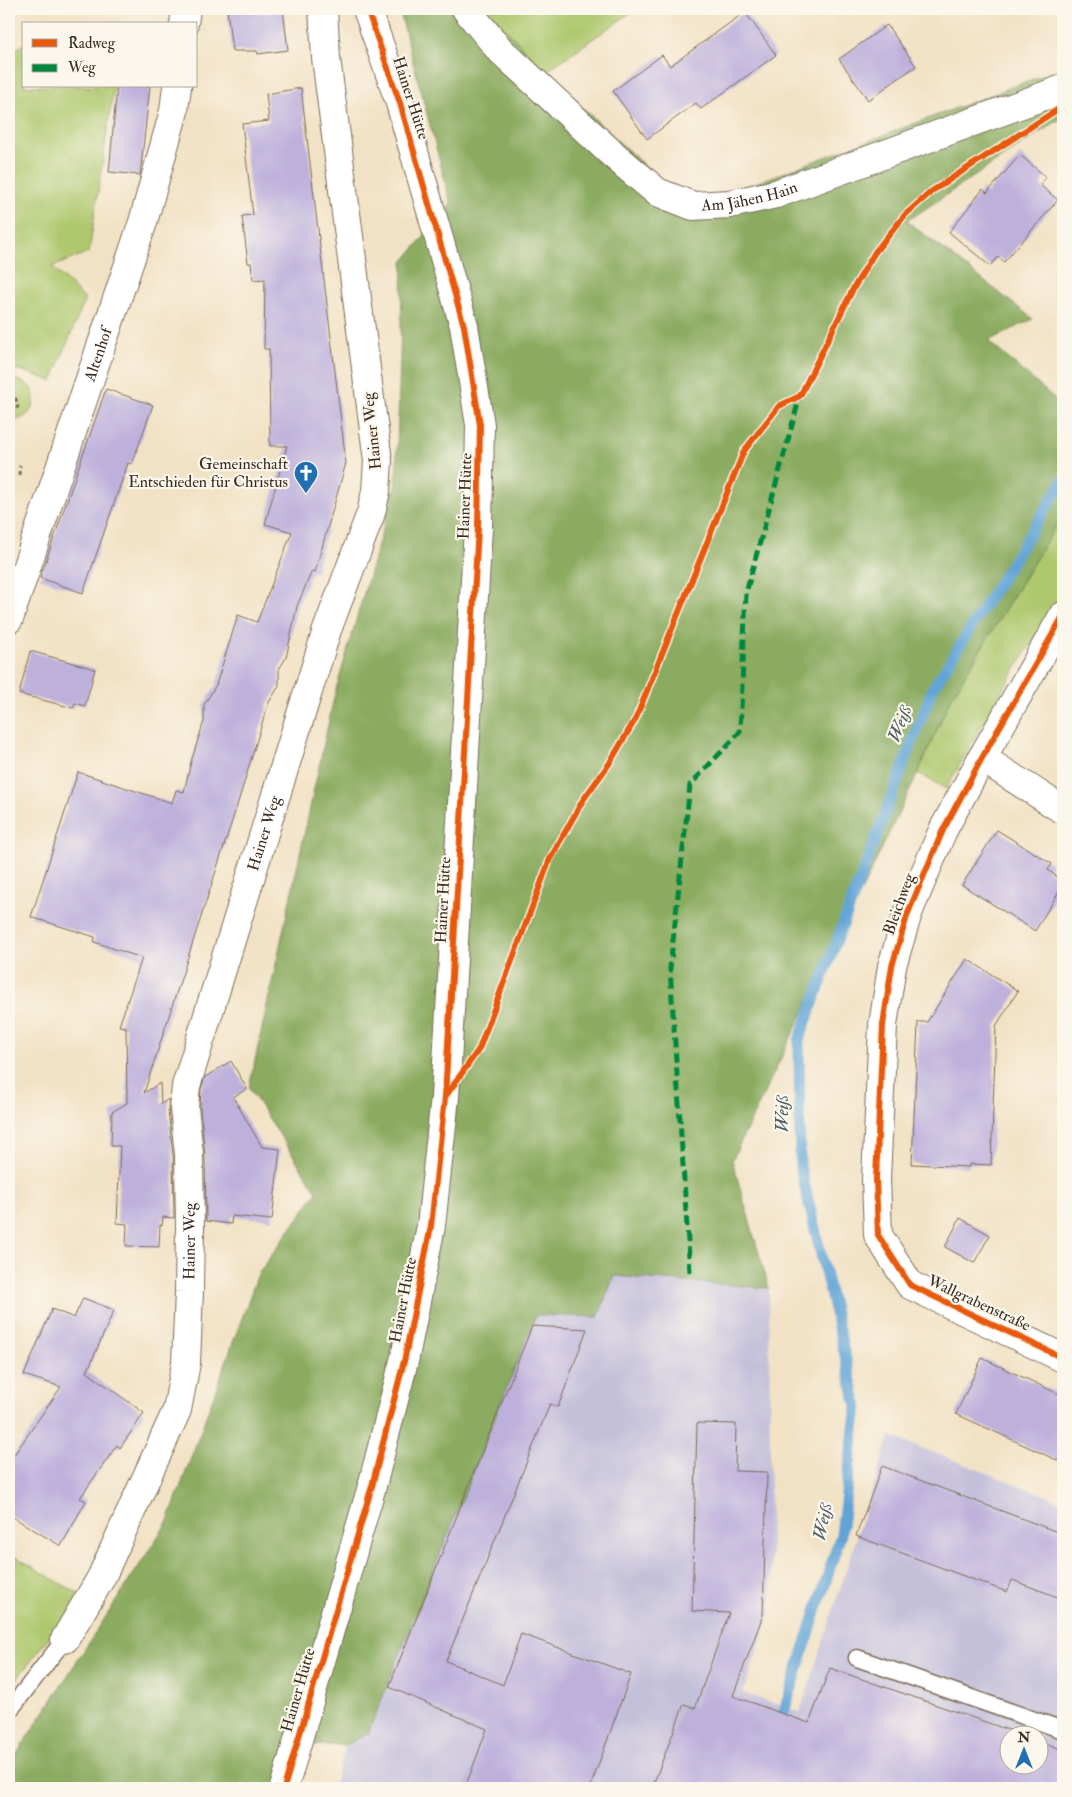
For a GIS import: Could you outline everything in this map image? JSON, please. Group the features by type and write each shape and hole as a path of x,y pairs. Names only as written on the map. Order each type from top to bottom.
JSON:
{"street":[{"path":"184,22 186,9"},
{"name":"Hainer Weg","path":"65,1639 101,1578 177,1410 186,1363 189,1292 189,1154 184,1108 186,1086 327,630 371,513 376,490 378,461 326,58 324,9"},
{"name":"Hainer Hütte","path":"284,1788 372,1486 405,1357 431,1226 445,1097 478,528 480,425 464,326 400,103 367,9"},
{"name":"Am Jähen Hain","path":"466,9 499,50 609,151 657,192 693,206 730,204 776,194 1063,89"},
{"name":"Altenhof","path":"9,619 143,222 174,111 177,88"},
{"name":"Bleichweg","path":"878,1235 876,1179 883,1025 892,966 908,913 943,830 1063,616"},
{"path":"982,758 1063,810"},
{"name":"Wallgrabenstraße","path":"878,1235 910,1285 1063,1358"}],"lane":[{"path":"9,1711 65,1639"},
{"path":"857,1658 1063,1730"}],"path":[{"path":"9,397 15,396 18,407 9,409"}],"shaded area":[{"path":"614,1276 769,1288 771,1611 743,1693 800,1712 890,1436 1063,1502 1063,1788 333,1788 346,1745 368,1733 536,1315 598,1317"}],"green space":[{"path":"399,9 487,9 545,72 689,208 1063,68 1063,117 907,221 1033,319 988,341 1063,406 1063,514 950,700 918,773 732,1160 769,1288 614,1276 598,1317 536,1315 368,1733 346,1745 292,1745 277,1788 9,1788 9,1766 168,1521 258,1274 317,1192 249,1088 335,693 396,483 403,262 451,204"},
{"path":"487,9 636,9 545,72"},
{"path":"22,45 22,88 114,88 89,252 52,267 85,299 52,381 21,370 9,369 9,54"},
{"path":"9,380 20,381 28,385 34,399 28,414 20,419 10,421 9,436"},
{"path":"1063,514 1063,592 997,699 946,789 918,773 950,700"},
{"path":"9,1553 82,1596 9,1689"}],"building":[{"path":"227,9 283,9 288,50 258,54 257,51 232,51"},
{"path":"745,12 776,55 701,109 696,103 647,139 613,91 662,55 670,66"},
{"path":"887,25 916,66 868,100 839,59"},
{"path":"117,88 150,88 140,175 109,172"},
{"path":"301,88 346,463 315,572 312,571 297,606 286,658 279,669 279,686 268,704 144,1093 160,1083 161,1104 169,1099 168,1110 173,1155 174,1218 163,1217 162,1226 160,1225 159,1247 126,1246 127,1224 117,1223 120,1146 111,1146 112,1112 127,1103 126,1027 119,1026 142,958 94,942 95,937 31,917 78,772 172,803 176,790 184,792 204,721 204,705 216,685 238,615 257,622 292,532 265,524 287,446 270,446 269,349 264,349 265,279 253,280 251,263 248,263 242,216 253,215 242,124 269,121 266,94"},
{"path":"1020,155 1046,177 1040,185 1058,200 1004,262 998,257 990,266 949,232 983,189 987,193"},
{"path":"106,389 153,405 132,464 128,463 83,593 40,578"},
{"path":"30,651 95,669 85,706 75,703 73,708 19,694"},
{"path":"997,830 1052,864 1048,870 1063,881 1063,885 1035,931 962,885"},
{"path":"967,959 1018,991 996,1026 991,1165 969,1164 969,1167 912,1164 918,1022 927,1022"},
{"path":"231,1061 247,1089 233,1097 262,1147 280,1149 272,1220 232,1216 231,1224 206,1221 205,1154 200,1108 201,1089 205,1077"},
{"path":"960,1218 990,1235 974,1263 945,1247"},
{"path":"83,1298 114,1310 87,1372 144,1413 120,1448 117,1445 80,1498 86,1501 61,1546 9,1515 9,1462 61,1387 24,1375 52,1309 74,1318"},
{"path":"532,1326 587,1329 558,1407 550,1404 446,1661 503,1685 521,1634 631,1674 590,1788 465,1788 487,1729 389,1687"},
{"path":"982,1358 1063,1396 1063,1463 956,1414"},
{"path":"697,1423 736,1424 735,1471 767,1472 763,1615 733,1696 809,1723 830,1668 1000,1727 1000,1774 1050,1774 1050,1745 1063,1750 1063,1788 652,1788 684,1704 695,1708 729,1613 692,1611"},
{"path":"882,1466 1063,1534 1063,1599 1012,1580 1007,1592 856,1536"}],"waterway":[{"name":"Weiß","path":"779,1727 841,1534 857,1406 800,1166 799,1040 933,688 1063,481"}],"marked path":[{"path":"690,1272 670,968 690,785 740,732 746,593 800,396"}],"cycle path":[{"path":"284,1788 372,1486 405,1357 431,1226 445,1097 478,528 480,425 464,326 400,103 367,9"},
{"path":"445,1097 479,1049 550,859 583,800 609,764 636,718 744,451 779,406 800,396 853,289 875,252 905,215 932,191 1063,106"},
{"path":"1063,616 943,830 908,913 892,966 883,1025 876,1179 878,1235 910,1285 1063,1358"}],"place":[{"name":"Gemeinschaft Entschieden für Christus","path":"306,494"}]}
